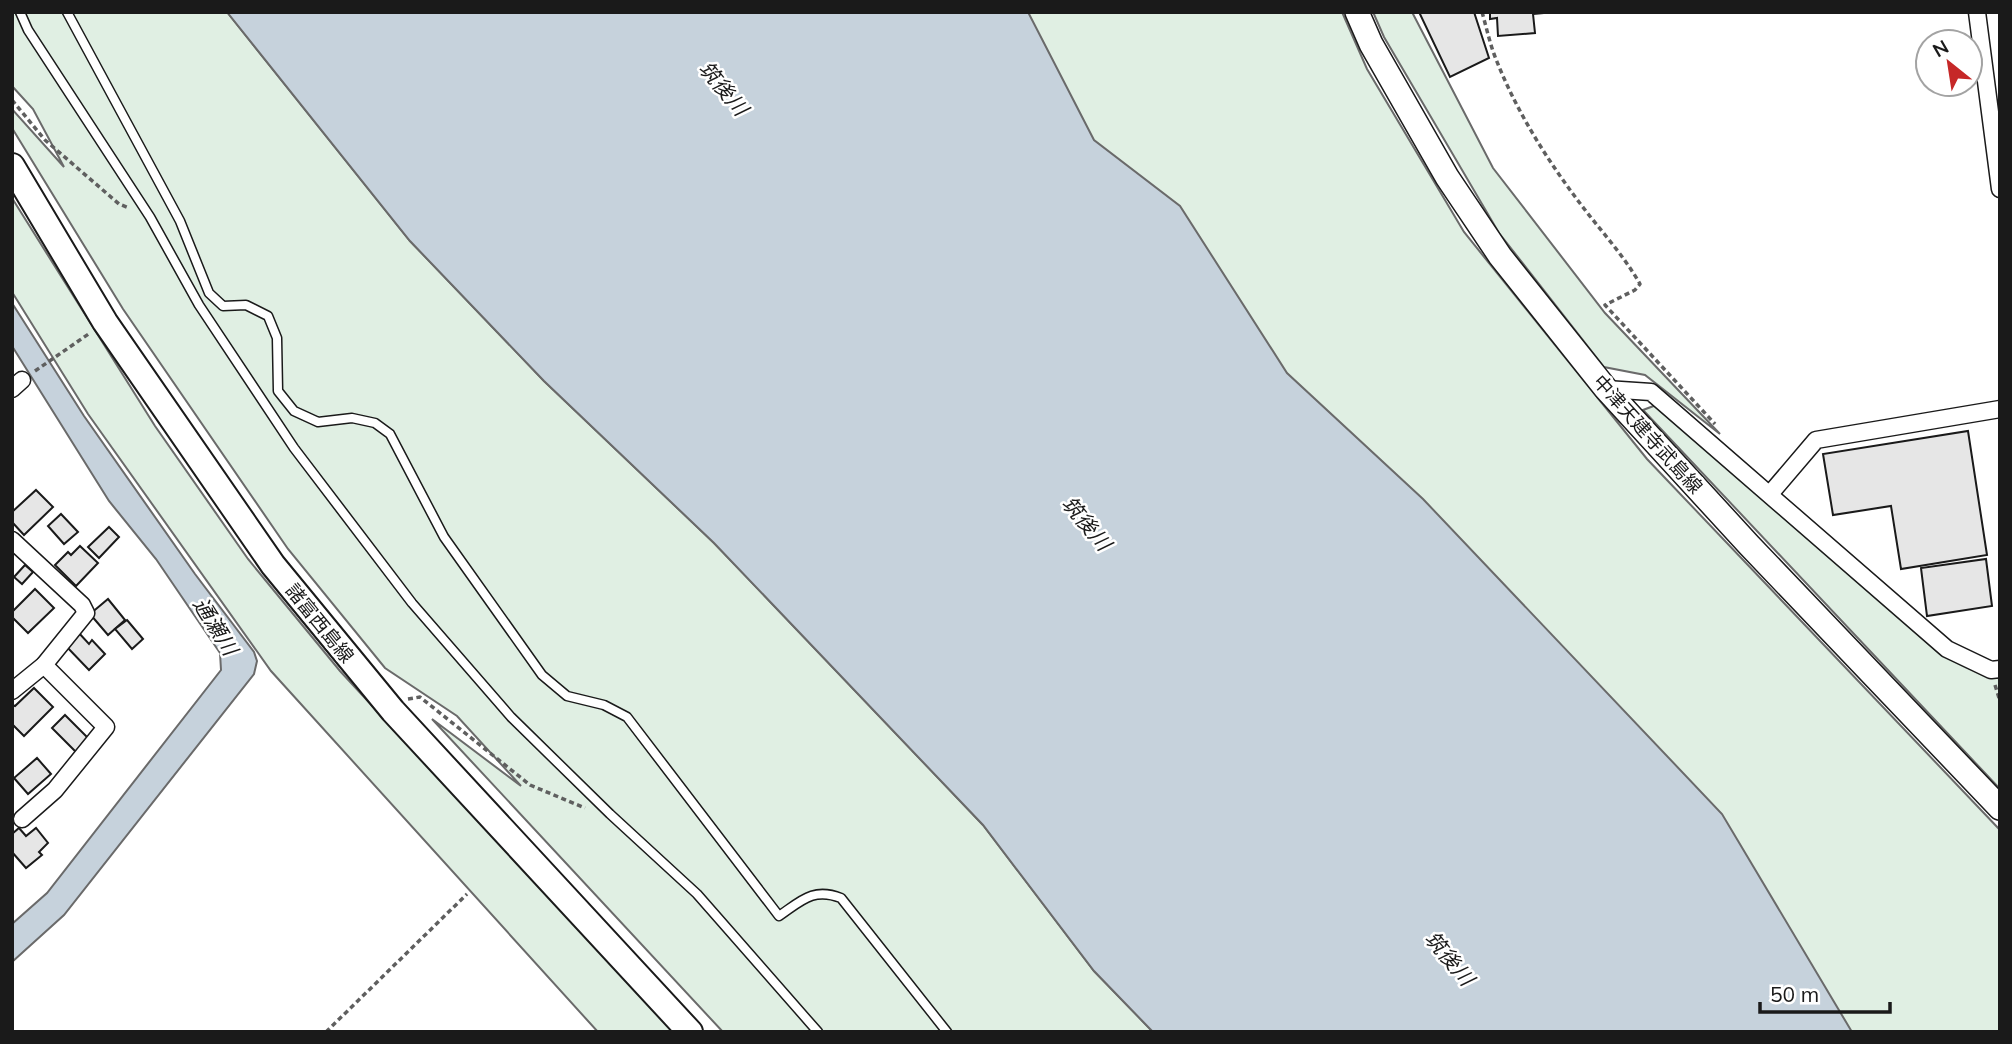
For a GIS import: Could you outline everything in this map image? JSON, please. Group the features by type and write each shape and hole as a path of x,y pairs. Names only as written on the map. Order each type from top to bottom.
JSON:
{"main road":[{"name":"中津天建寺武島線","path":"1357,12 1371,44 1440,165 1477,222 1500,256 1606,389 1749,545 2000,808"},
{"name":"諸富西島線","path":"12,166 105,323 273,565 393,711 690,1032"}],"street":[{"path":"1977,12 2000,189"},
{"path":"1606,389 1651,392 1947,649 1991,670 2000,669"},
{"path":"1770,494 1816,440 2000,409"},
{"path":"12,540 82,605 86,613 44,665 12,691"},
{"path":"22,819 55,790 106,727 44,665"}],"lane":[{"path":"20,12 28,30 150,217 200,305 294,448 412,603 511,717 697,894 818,1032"},
{"path":"67,12 180,221 209,293 223,306 246,305 268,316 278,338 278,391 294,411 318,422 352,418 375,423 390,433 444,537 542,676 568,696 604,705 627,717 779,916 812,894 828,893 841,898 947,1032"}],"path":[{"path":"1482,12 1493,52 1510,92 1539,145 1579,202 1631,268 1640,284 1635,290 1605,305 1717,426"},
{"path":"12,100 45,140 119,204 150,217"},
{"path":"17,384 105,323"},
{"path":"393,711 407,699 420,697 530,785 587,809 610,814"},
{"path":"326,1032 467,894"}],"green space":[{"path":"12,12 227,12 410,241 544,381 714,543 983,825 1094,971 1153,1032 723,1032 432,719 521,786 457,716 385,668 288,549 123,309 12,128 12,109 64,167 33,109 12,86"},
{"path":"967,12 1342,12 1367,69 1464,232 1647,459 2000,830 2000,1032 1847,1032"},
{"path":"1373,12 1412,12 1493,168 1605,313 1720,434 1645,375 1604,367 1499,233 1384,37"},
{"path":"12,198 155,426 248,559 340,671 674,1032 598,1032 271,671 88,414 12,292"},
{"path":"1659,404 1940,654 2000,678 2000,789 1643,410"}],"water":[{"name":"筑後川","path":"227,12 1028,12 1094,140 1180,206 1287,373 1423,499 1722,814 1852,1032 1153,1032 1094,971 983,825 714,543 544,381 410,241"},
{"name":"通瀬川","path":"12,303 84,416 195,574 254,652 257,661 254,674 64,915 12,962 12,924 47,893 221,670 220,653 156,559 109,501 12,346"}],"building":[{"path":"1419,12 1474,12 1489,58 1450,77"},
{"path":"1490,12 1543,13 1533,14 1535,33 1498,36 1497,18 1490,19"},
{"path":"1968,431 1987,555 1901,569 1891,506 1833,515 1823,454"},
{"path":"36,490 53,507 24,535 12,522 12,512"},
{"path":"61,514 78,532 64,544 48,526"},
{"path":"109,527 119,537 99,558 88,547"},
{"path":"80,546 98,563 76,586 55,565 68,552 71,555"},
{"path":"1986,559 1992,606 1927,616 1921,568"},
{"path":"25,565 33,572 22,584 14,577"},
{"path":"35,589 54,608 28,633 12,617 12,612"},
{"path":"108,599 125,620 108,635 90,614"},
{"path":"127,620 143,639 132,649 115,629"},
{"path":"78,632 89,644 92,640 105,654 89,670 65,645"},
{"path":"34,688 53,707 24,736 12,724 12,705 15,706"},
{"path":"65,715 89,739 76,752 52,728"},
{"path":"37,758 51,774 28,794 14,778"},
{"path":"19,828 26,836 36,828 48,843 39,852 42,855 26,868 12,852 12,834"}]}
